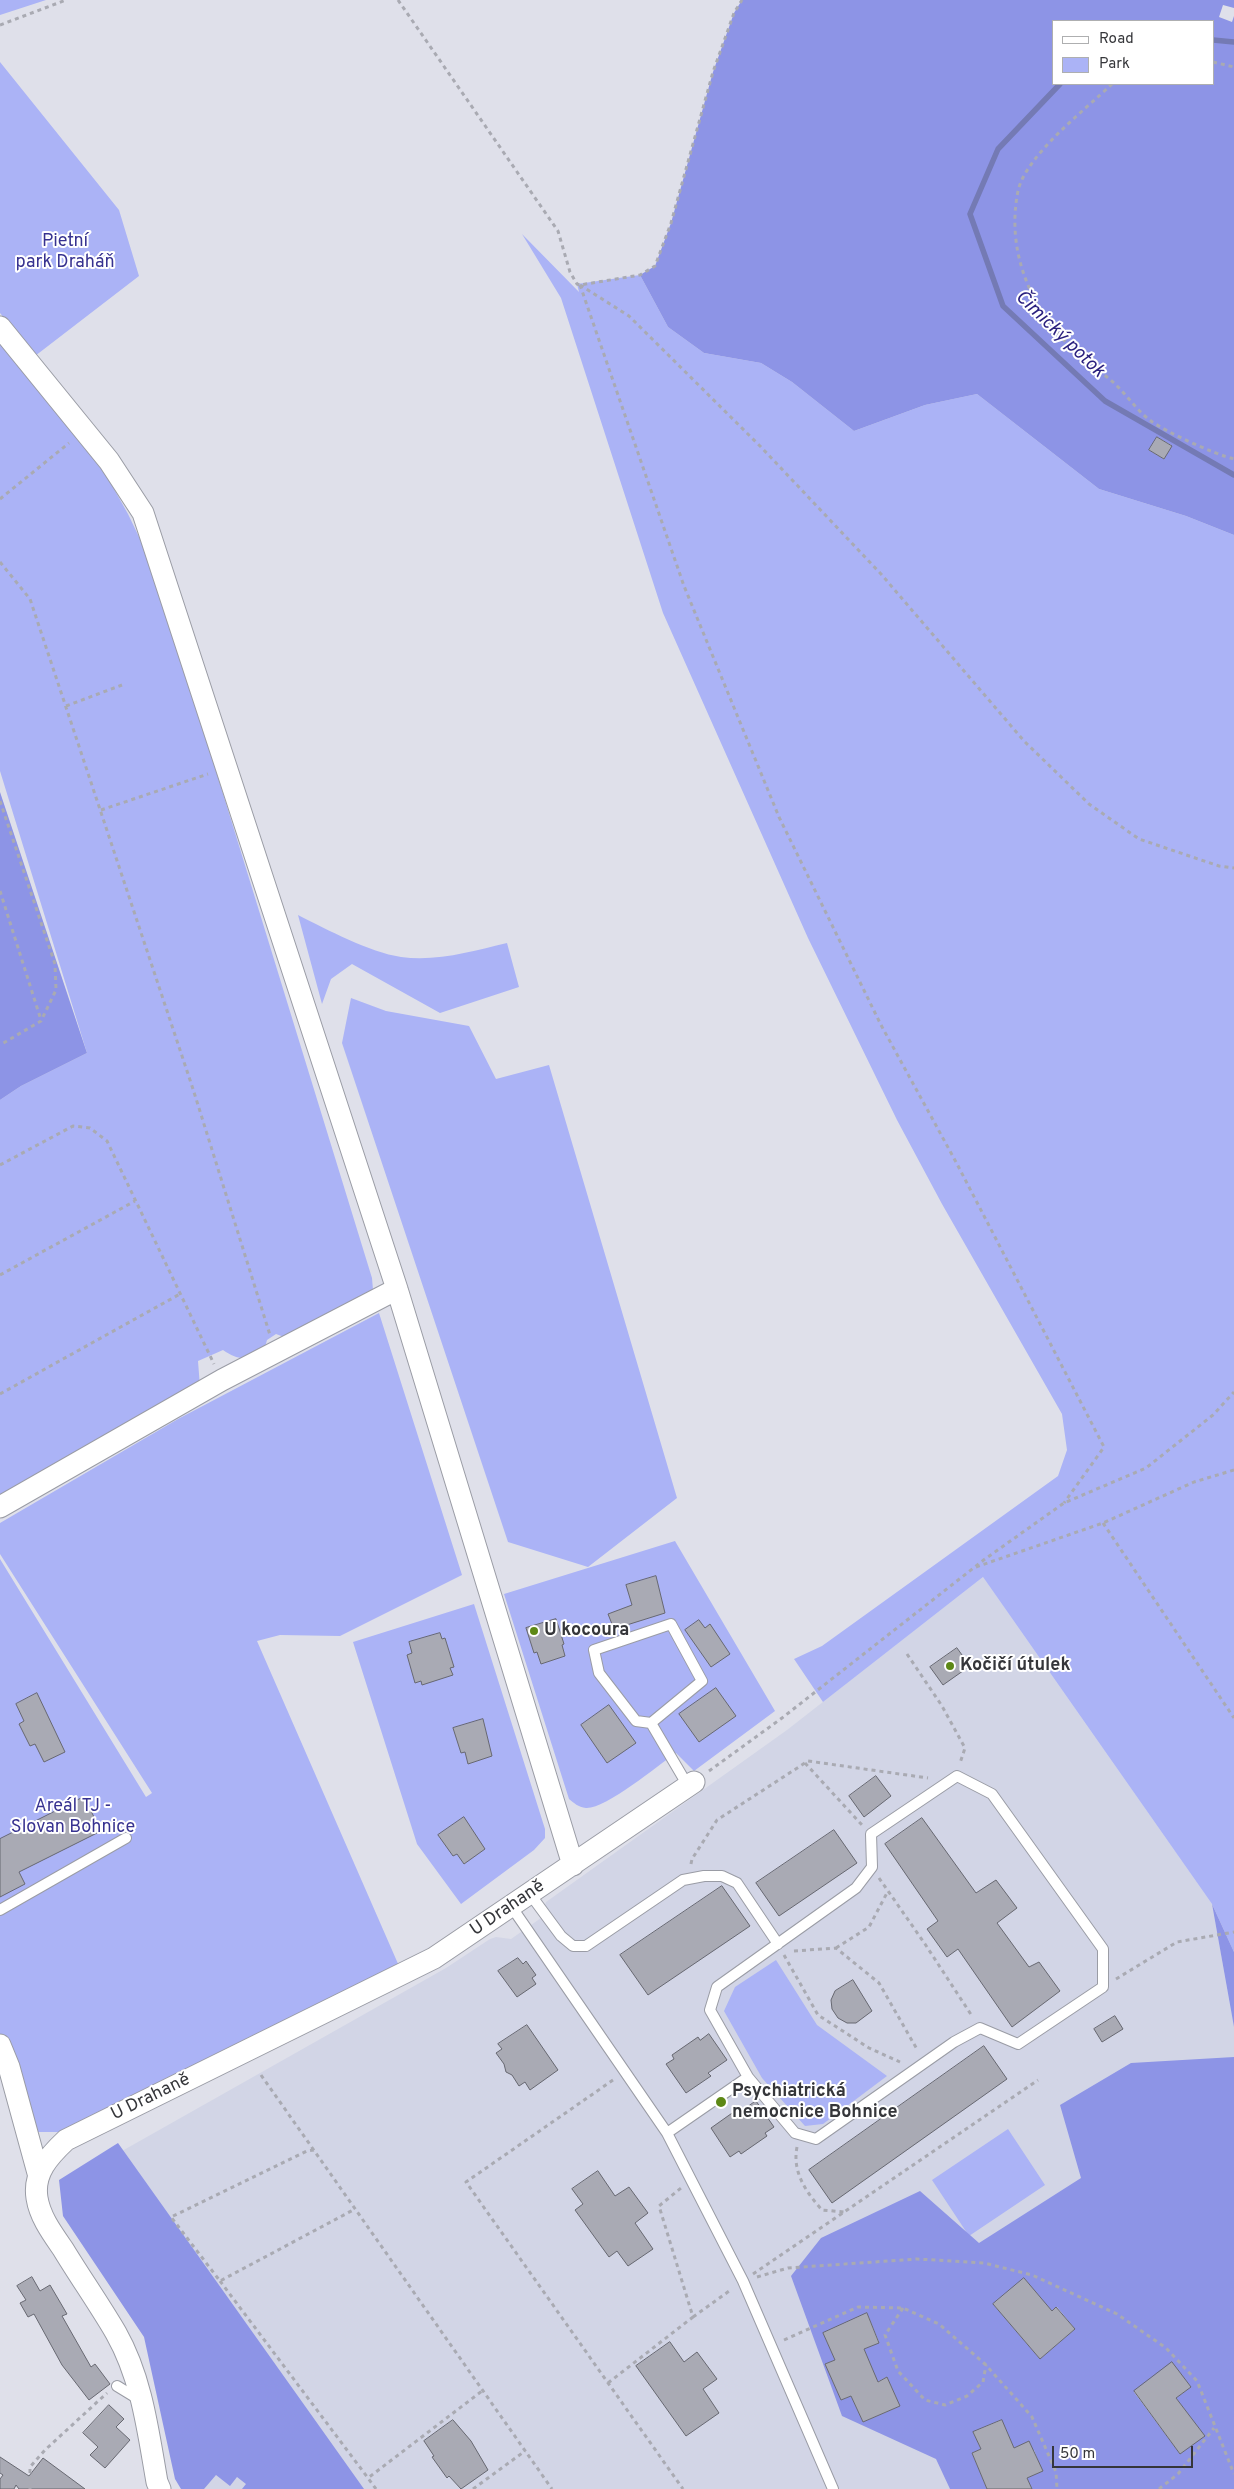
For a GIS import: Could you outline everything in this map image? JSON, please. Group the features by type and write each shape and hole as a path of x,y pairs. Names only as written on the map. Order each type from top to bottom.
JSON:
{"street":[{"path":"0,327 109,461 143,513 397,1289 573,1865"},
{"path":"0,1507 222,1380 397,1289"},
{"name":"U Drahaně","path":"38,2174 50,2156 66,2140 434,1958 691,1784"},
{"path":"0,2045 10,2066 38,2174 37,2197 44,2219 116,2333 129,2359 142,2401 157,2482 160,2489"}],"lane":[{"path":"651,1723 702,1681 671,1624 594,1650 599,1673 636,1721 651,1723 691,1784"},
{"path":"952,1778 992,1794 1104,1949 1103,1987 1018,2044 980,2028 954,2042 816,2139 795,2133 748,2077 710,2010 717,1987 856,1888 872,1867 871,1834 952,1778"},
{"path":"0,1910 126,1838"},
{"path":"530,1894 560,1936 573,1946 586,1946 683,1880 722,1876 737,1883 778,1944"},
{"path":"512,1906 624,2073 667,2133 743,2281 833,2489"},
{"path":"667,2133 748,2077"},
{"path":"117,2386 142,2401"}],"path":[{"path":"0,24 66,0"},
{"path":"398,0 558,231 570,272 577,284 629,316 761,446 881,574 1024,740 1089,804 1139,839 1220,866 1234,868"},
{"path":"580,285 640,275 655,266 671,223 713,72 734,13 742,0"},
{"path":"1214,62 1234,67"},
{"path":"1111,85 1032,160 1018,190 1015,229 1020,267 1040,309 1063,339 1116,385 1151,421 1220,455 1234,459"},
{"path":"580,285 684,586 779,817 881,1025 956,1162 1104,1448 1064,1503"},
{"path":"0,499 74,439"},
{"path":"0,562 30,600 193,1089 276,1352"},
{"path":"66,706 122,685"},
{"path":"101,810 211,773"},
{"path":"0,801 55,964 56,990 41,1021 0,1045"},
{"path":"0,891 41,1021"},
{"path":"0,1165 72,1126 90,1128 107,1141 222,1380"},
{"path":"0,1275 135,1201"},
{"path":"0,1394 180,1294"},
{"path":"691,1784 782,1718 974,1568 1064,1503 1146,1468 1213,1415 1234,1392"},
{"path":"974,1568 1103,1522 1194,1482 1234,1470"},
{"path":"1103,1522 1234,1718"},
{"path":"688,1879 692,1859 717,1820 808,1761 952,1778 964,1748 942,1706 907,1654"},
{"path":"805,1763 871,1834"},
{"path":"872,1867 926,1944 980,2028"},
{"path":"888,1891 869,1927 836,1948 782,1952 818,2015 869,2048 916,2069"},
{"path":"1103,1987 1178,1942 1234,1932"},
{"path":"836,1948 879,1983 925,2062"},
{"path":"624,2073 466,2182 683,2489"},
{"path":"261,2075 552,2489"},
{"path":"608,2383 743,2281 1038,2080"},
{"path":"800,2134 795,2159 805,2190 822,2210 845,2212"},
{"path":"314,2150 306,2151 171,2217 376,2489"},
{"path":"691,2180 659,2206 693,2317"},
{"path":"220,2281 355,2209"},
{"path":"743,2281 788,2268 917,2259 984,2263 1032,2275 1116,2314 1166,2348 1197,2381 1214,2428 1234,2474"},
{"path":"772,2346 858,2307 903,2308 939,2324 986,2365 1032,2417 1056,2472 1057,2489"},
{"path":"903,2308 885,2335 898,2371 925,2400 945,2405 967,2396 983,2382 986,2365"},
{"path":"30,2489 30,2467 95,2403 117,2386"},
{"path":"368,2478 482,2391"},
{"path":"1159,2489 1178,2474 1214,2428"},
{"path":"473,2489 525,2452"}],"shaded area":[{"path":"742,0 1234,0 1234,8 1223,5 1219,17 1232,22 1234,16 1234,535 1186,516 1099,489 977,394 925,405 854,431 792,382 761,363 704,353 668,327 640,275 655,266 671,223 713,72 734,13","holes":["1157,437 1171,445 1164,459 1149,450"]},
{"path":"0,792 87,1053 21,1086 0,1100"},
{"name":"Psychiatrická nemocnice Bohnice","path":"983,1577 1212,1904 1234,2027 1234,2489 193,2489 168,2357 76,2177 446,1968 490,1939 496,1937 511,1939 541,1918 546,1902 787,1730"},
{"path":"1212,1904 1234,1952 1234,2027"},
{"path":"1234,2057 1234,2489 1032,2489 1027,2478 1042,2471 1034,2450 1014,2448 1001,2420 973,2432 981,2449 972,2453 987,2489 950,2489 936,2459 842,2416 791,2276 821,2238 920,2191 979,2243 1081,2178 1060,2105 1131,2063","holes":["1024,2278 1038,2295 1045,2318 1057,2307 1075,2329 1040,2359 993,2304","867,2313 879,2342 864,2349 877,2382 887,2377 900,2406 863,2422 851,2396 841,2400 825,2364 835,2360 823,2333","1172,2363 1191,2387 1176,2398 1204,2436 1180,2454 1134,2392"]},
{"path":"118,2143 364,2489 242,2489 246,2484 237,2477 230,2486 216,2475 204,2489 181,2489 175,2479 144,2337 63,2216 59,2180"}],"green space":[{"path":"0,0 46,0 0,15"},
{"name":"Pietní park Draháň","path":"0,62 119,210 139,276 35,356 0,313"},
{"path":"522,234 579,292 577,284 640,275 668,327 704,353 761,363 792,382 854,431 925,405 977,394 1099,489 1186,516 1234,535 1234,1952 1212,1904 983,1577 823,1702 794,1659 822,1646 1058,1476 1067,1450 1062,1414 942,1204 897,1120 808,938 663,613 561,298"},
{"path":"0,342 99,462 128,514 153,566 372,1278 373,1290 287,1338 276,1334 267,1340 264,1351 253,1356 239,1358 223,1350 198,1361 200,1387 0,1500 0,1100 21,1086 87,1053 0,771"},
{"path":"298,915 335,934 376,950 401,957 441,957 507,943 519,987 440,1013 352,964 331,979 322,1004"},
{"path":"351,998 386,1011 469,1026 496,1079 549,1065 677,1498 588,1567 508,1542 342,1043"},
{"name":"Areál TJ - Slovan Bohnice","path":"379,1313 462,1575 340,1636 280,1635 257,1641 399,1966 64,2132 25,2132 0,2047 0,1559 146,1797 152,1793 0,1554 0,1523 178,1419"},
{"path":"675,1541 775,1711 694,1771 676,1753 606,1802 586,1808 581,1807 569,1799 504,1594"},
{"path":"474,1604 545,1829 545,1838 534,1850 461,1904 417,1844 353,1642"},
{"path":"776,1960 817,2025 887,2076 823,2124 805,2126 762,2078 724,2011 735,1987"},
{"path":"1008,2129 1045,2185 969,2236 932,2180"}],"building":[{"path":"1157,437 1172,446 1164,459 1149,450"},
{"path":"656,1576 665,1613 614,1629 608,1614 632,1605 626,1585"},
{"path":"556,1619 564,1644 562,1645 565,1656 541,1664 537,1652 534,1653 526,1628"},
{"path":"699,1620 705,1628 710,1624 730,1654 711,1667 685,1630"},
{"path":"440,1633 442,1639 445,1638 454,1667 450,1668 453,1675 422,1685 421,1681 415,1683 407,1655 412,1653 409,1642"},
{"name":"Kočičí útulek","path":"957,1648 970,1666 943,1685 930,1667"},
{"path":"716,1688 736,1716 699,1742 679,1714"},
{"path":"37,1693 65,1752 44,1762 35,1744 30,1746 19,1724 24,1721 16,1704"},
{"path":"609,1705 636,1743 607,1763 581,1725"},
{"path":"483,1719 492,1756 468,1764 465,1752 461,1753 453,1728"},
{"path":"876,1776 891,1796 864,1817 849,1796"},
{"path":"84,1797 101,1831 19,1872 25,1884 0,1897 0,1839"},
{"path":"464,1817 485,1849 464,1864 457,1854 453,1856 438,1835"},
{"path":"922,1818 976,1893 996,1880 1017,1908 997,1923 1029,1967 1039,1962 1060,1991 1012,2027 958,1949 947,1957 927,1929 938,1921 885,1844"},
{"path":"834,1830 857,1863 779,1916 756,1883"},
{"path":"722,1886 750,1926 648,1995 620,1955"},
{"path":"518,1958 523,1964 526,1961 536,1975 532,1978 536,1984 517,1997 498,1971"},
{"path":"853,1980 872,2011 856,2023 847,2023 838,2018 832,2009 831,2000 835,1991"},
{"path":"1115,2016 1123,2029 1102,2042 1094,2029"},
{"path":"527,2025 558,2070 530,2090 525,2082 519,2086 512,2075 506,2072 504,2064 496,2053 502,2049 498,2044"},
{"path":"709,2034 727,2060 708,2073 711,2076 686,2093 666,2064 674,2059 672,2055 698,2037 700,2040"},
{"path":"984,2046 1007,2079 832,2203 809,2170"},
{"path":"756,2101 774,2127 765,2133 767,2136 741,2154 739,2151 730,2157 711,2128 735,2111 737,2114"},
{"path":"598,2171 615,2196 629,2187 648,2213 635,2223 653,2249 628,2266 617,2251 609,2257 575,2210 583,2204 572,2189"},
{"path":"32,2277 40,2291 50,2285 67,2314 62,2316 91,2367 95,2364 110,2384 89,2400 62,2365 34,2314 28,2317 20,2303 26,2300 17,2286"},
{"path":"1024,2278 1052,2311 1056,2307 1075,2329 1040,2359 993,2304"},
{"path":"867,2313 879,2343 864,2349 878,2382 887,2377 900,2406 863,2422 851,2396 841,2400 825,2364 835,2360 823,2333"},
{"path":"670,2342 684,2362 697,2352 717,2379 703,2389 719,2413 686,2436 636,2366"},
{"path":"1172,2362 1191,2387 1176,2398 1205,2436 1180,2454 1134,2391"},
{"path":"109,2405 124,2419 116,2427 130,2440 105,2468 90,2455 98,2447 83,2433"},
{"path":"453,2420 471,2441 488,2470 461,2489 449,2476 447,2478 432,2457 434,2456 424,2441"},
{"path":"1002,2420 1014,2448 1029,2441 1043,2471 1027,2478 1032,2489 987,2489 972,2453 981,2449 973,2432"},
{"path":"0,2457 29,2476 43,2458 85,2489 19,2489 16,2485 14,2489 0,2489 0,2479 3,2475 0,2473"}],"waterway":[{"name":"Čimický potok","path":"1214,40 1234,42"},
{"name":"Čimický potok","path":"1059,85 998,149 970,214 1003,306 1105,401 1234,475"}],"place":[{"name":"U kocoura","path":"534,1631"},
{"name":"Kočičí útulek","path":"950,1666"},
{"name":"Psychiatrická nemocnice Bohnice","path":"721,2102"}]}
